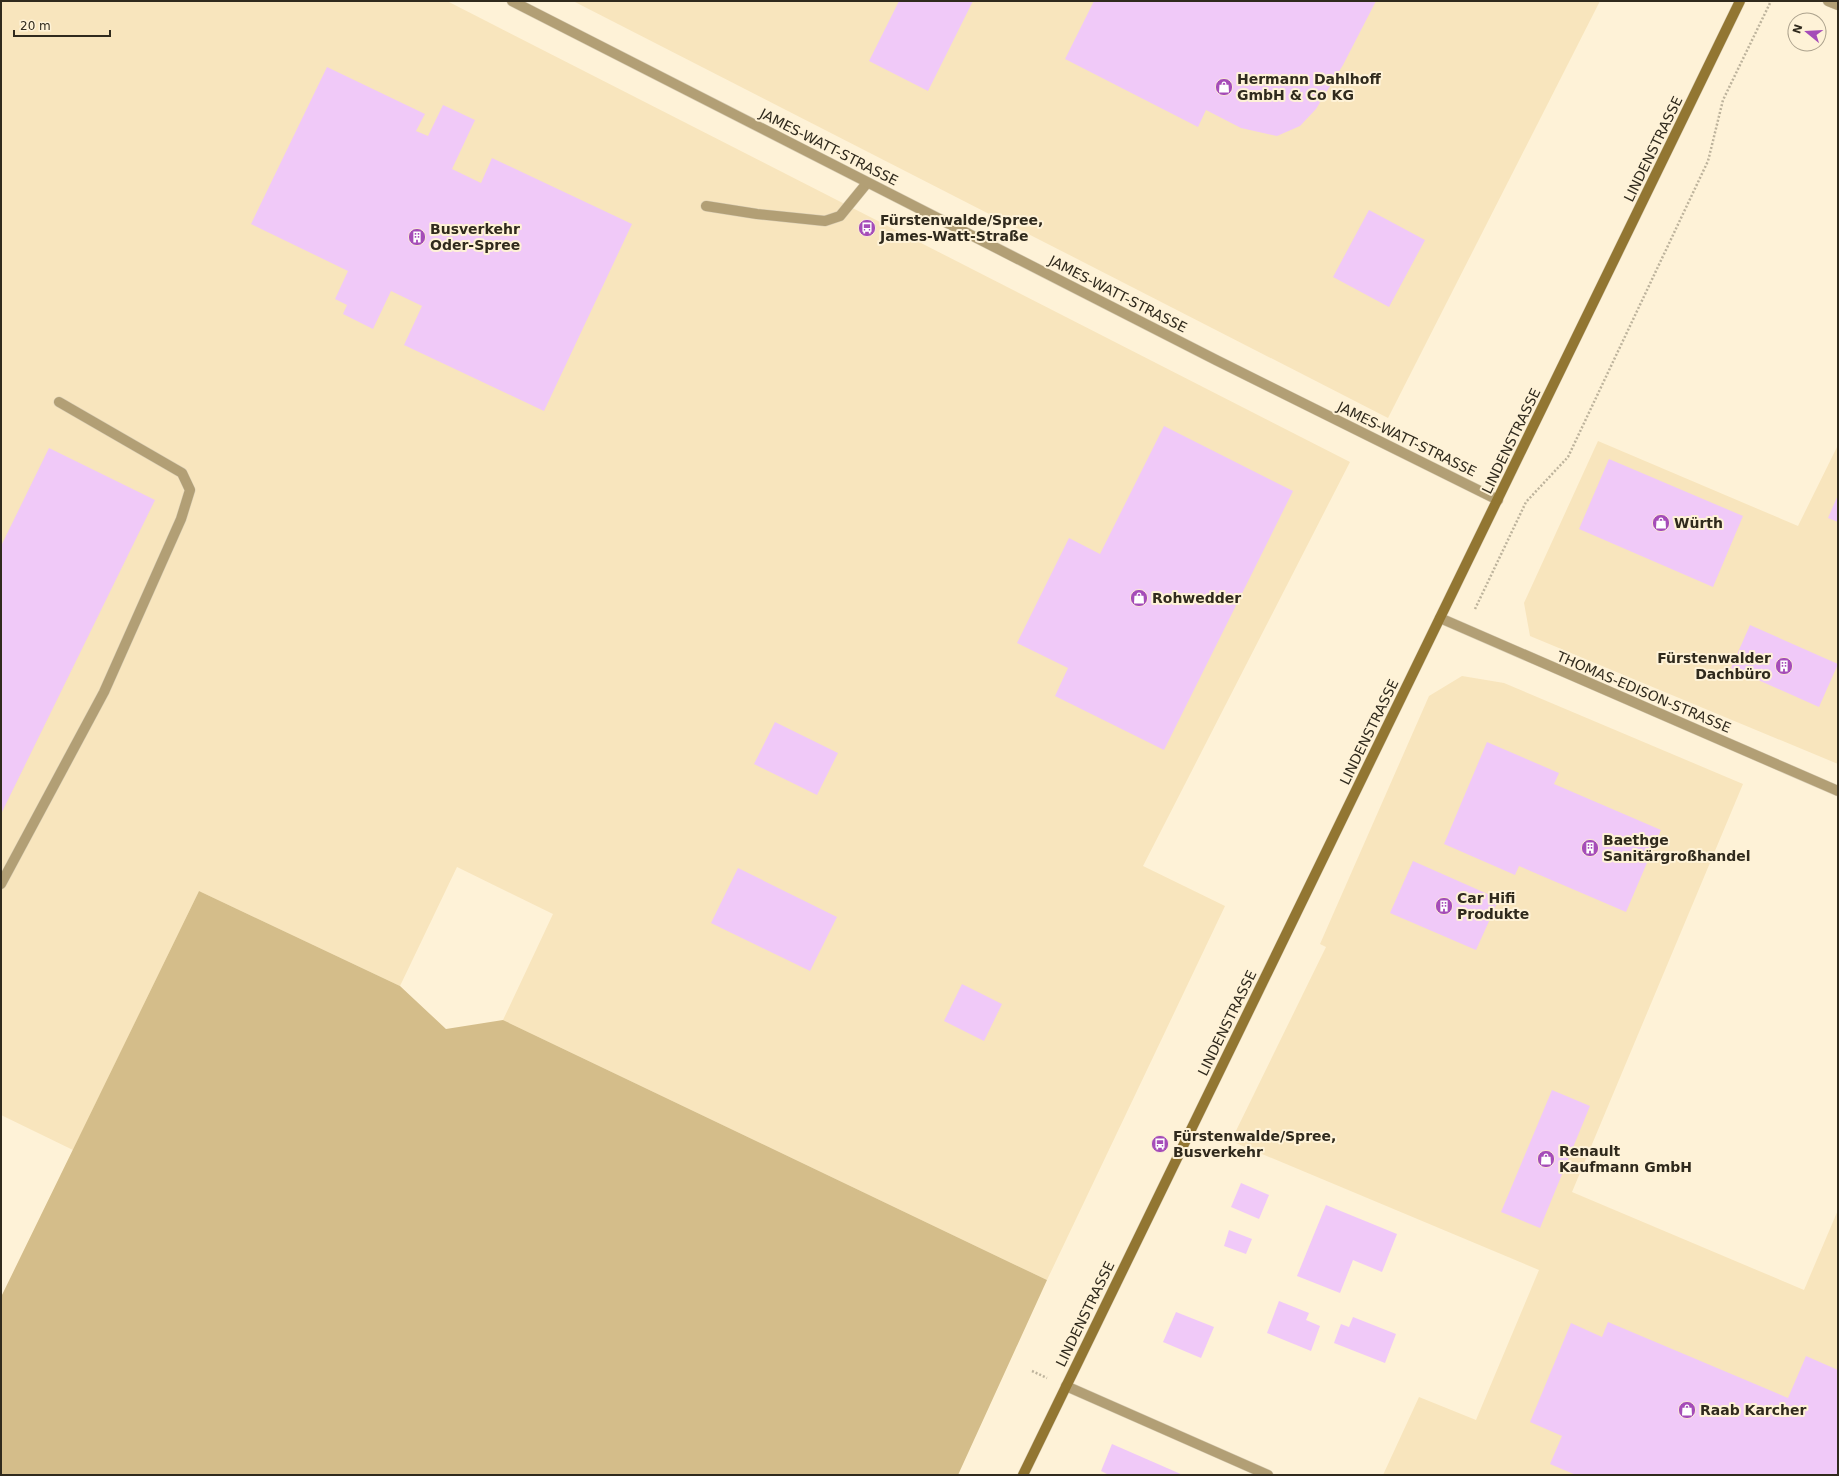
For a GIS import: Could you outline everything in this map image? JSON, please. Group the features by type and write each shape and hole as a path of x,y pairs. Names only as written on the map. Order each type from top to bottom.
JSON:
{"street":[{"name":"JAMES-WATT-STRASSE","path":"512,1 867,183 1498,500"},
{"name":"LINDENSTRASSE","path":"1023,1475 1740,1"},
{"path":"1828,1 1838,5"},
{"path":"706,206 757,214 825,221 840,216 867,183"},
{"path":"1,884 104,692 181,519 190,490 182,473 59,402"},
{"name":"THOMAS-EDISON-STRASSE","path":"1440,618 1838,791"},
{"path":"1066,1386 1268,1475"}],"path":[{"path":"1465,629 1526,502 1568,457 1708,161 1723,100 1771,1"}],"shaded area":[{"path":"1,1 447,1 1350,462 1143,866 1225,906 1047,1280 503,1020 553,914 457,867 400,986 199,891 73,1150 1,1115"},
{"path":"573,1 1600,1 1388,418"},
{"path":"1598,441 1798,526 1838,445 1838,764 1530,636 1524,603"},
{"path":"1462,676 1504,683 1743,784 1572,1192 1804,1290 1838,1210 1838,1475 1383,1475 1419,1397 1476,1420 1539,1270 1231,1141 1326,947 1320,944 1429,696"},
{"path":"199,891 400,986 446,1029 503,1020 1047,1280 958,1475 1,1475 1,1297"}],"building":[{"path":"899,1 973,1 928,91 869,61"},
{"name":"Hermann Dahlhoff GmbH & Co KG","path":"1094,1 1376,1 1343,65 1316,109 1300,126 1277,136 1241,128 1206,110 1198,127 1065,59"},
{"path":"327,67 425,114 416,131 428,136 443,105 475,120 452,169 481,183 492,158 632,224 544,411 404,345 422,306 391,291 373,329 343,314 347,305 335,299 348,271 251,224"},
{"path":"1369,210 1425,240 1389,307 1333,277"},
{"name":"Rohwedder","path":"1164,426 1293,491 1164,750 1055,696 1068,668 1017,643 1069,538 1100,554"},
{"path":"49,448 155,500 1,814 1,546"},
{"name":"Würth","path":"1609,459 1743,516 1713,587 1579,529"},
{"path":"1838,495 1838,522 1828,518"},
{"name":"Fürstenwalder Dachbüro","path":"1750,625 1838,664 1819,707 1731,668"},
{"path":"775,722 838,753 817,795 754,764"},
{"path":"1487,742 1559,773 1554,784 1661,830 1626,912 1519,866 1515,875 1444,844"},
{"name":"Car Hifi Produkte","path":"1413,861 1499,899 1476,950 1390,913"},
{"path":"738,868 837,917 810,971 711,923"},
{"path":"962,984 1002,1004 984,1041 944,1021"},
{"name":"Renault Kaufmann GmbH","path":"1552,1090 1590,1106 1540,1228 1501,1212"},
{"path":"1241,1183 1269,1195 1259,1219 1231,1207"},
{"path":"1326,1205 1397,1234 1382,1272 1353,1260 1340,1293 1297,1276"},
{"path":"1229,1230 1252,1239 1246,1254 1224,1246"},
{"path":"1279,1301 1309,1313 1306,1320 1320,1326 1311,1351 1267,1333"},
{"path":"1176,1312 1214,1327 1201,1358 1163,1342"},
{"path":"1353,1317 1396,1334 1385,1363 1334,1343 1341,1324 1349,1327"},
{"name":"Raab Karcher","path":"1608,1322 1788,1398 1806,1356 1838,1370 1838,1475 1576,1475 1550,1464 1562,1436 1530,1422 1571,1323 1602,1337"},
{"path":"1112,1444 1183,1475 1109,1475 1101,1471"}],"place":[{"name":"Hermann Dahlhoff GmbH & Co KG","path":"1224,87"},
{"name":"Fürstenwalde/Spree, James-Watt-Straße","path":"867,228"},
{"name":"Busverkehr Oder-Spree","path":"417,237"},
{"name":"Würth","path":"1661,523"},
{"name":"Rohwedder","path":"1139,598"},
{"name":"Fürstenwalder Dachbüro","path":"1784,666"},
{"name":"Baethge Sanitärgroßhandel","path":"1590,848"},
{"name":"Car Hifi Produkte","path":"1444,906"},
{"name":"Fürstenwalde/Spree, Busverkehr","path":"1160,1144"},
{"name":"Renault Kaufmann GmbH","path":"1546,1159"},
{"name":"Raab Karcher","path":"1687,1410"}]}
